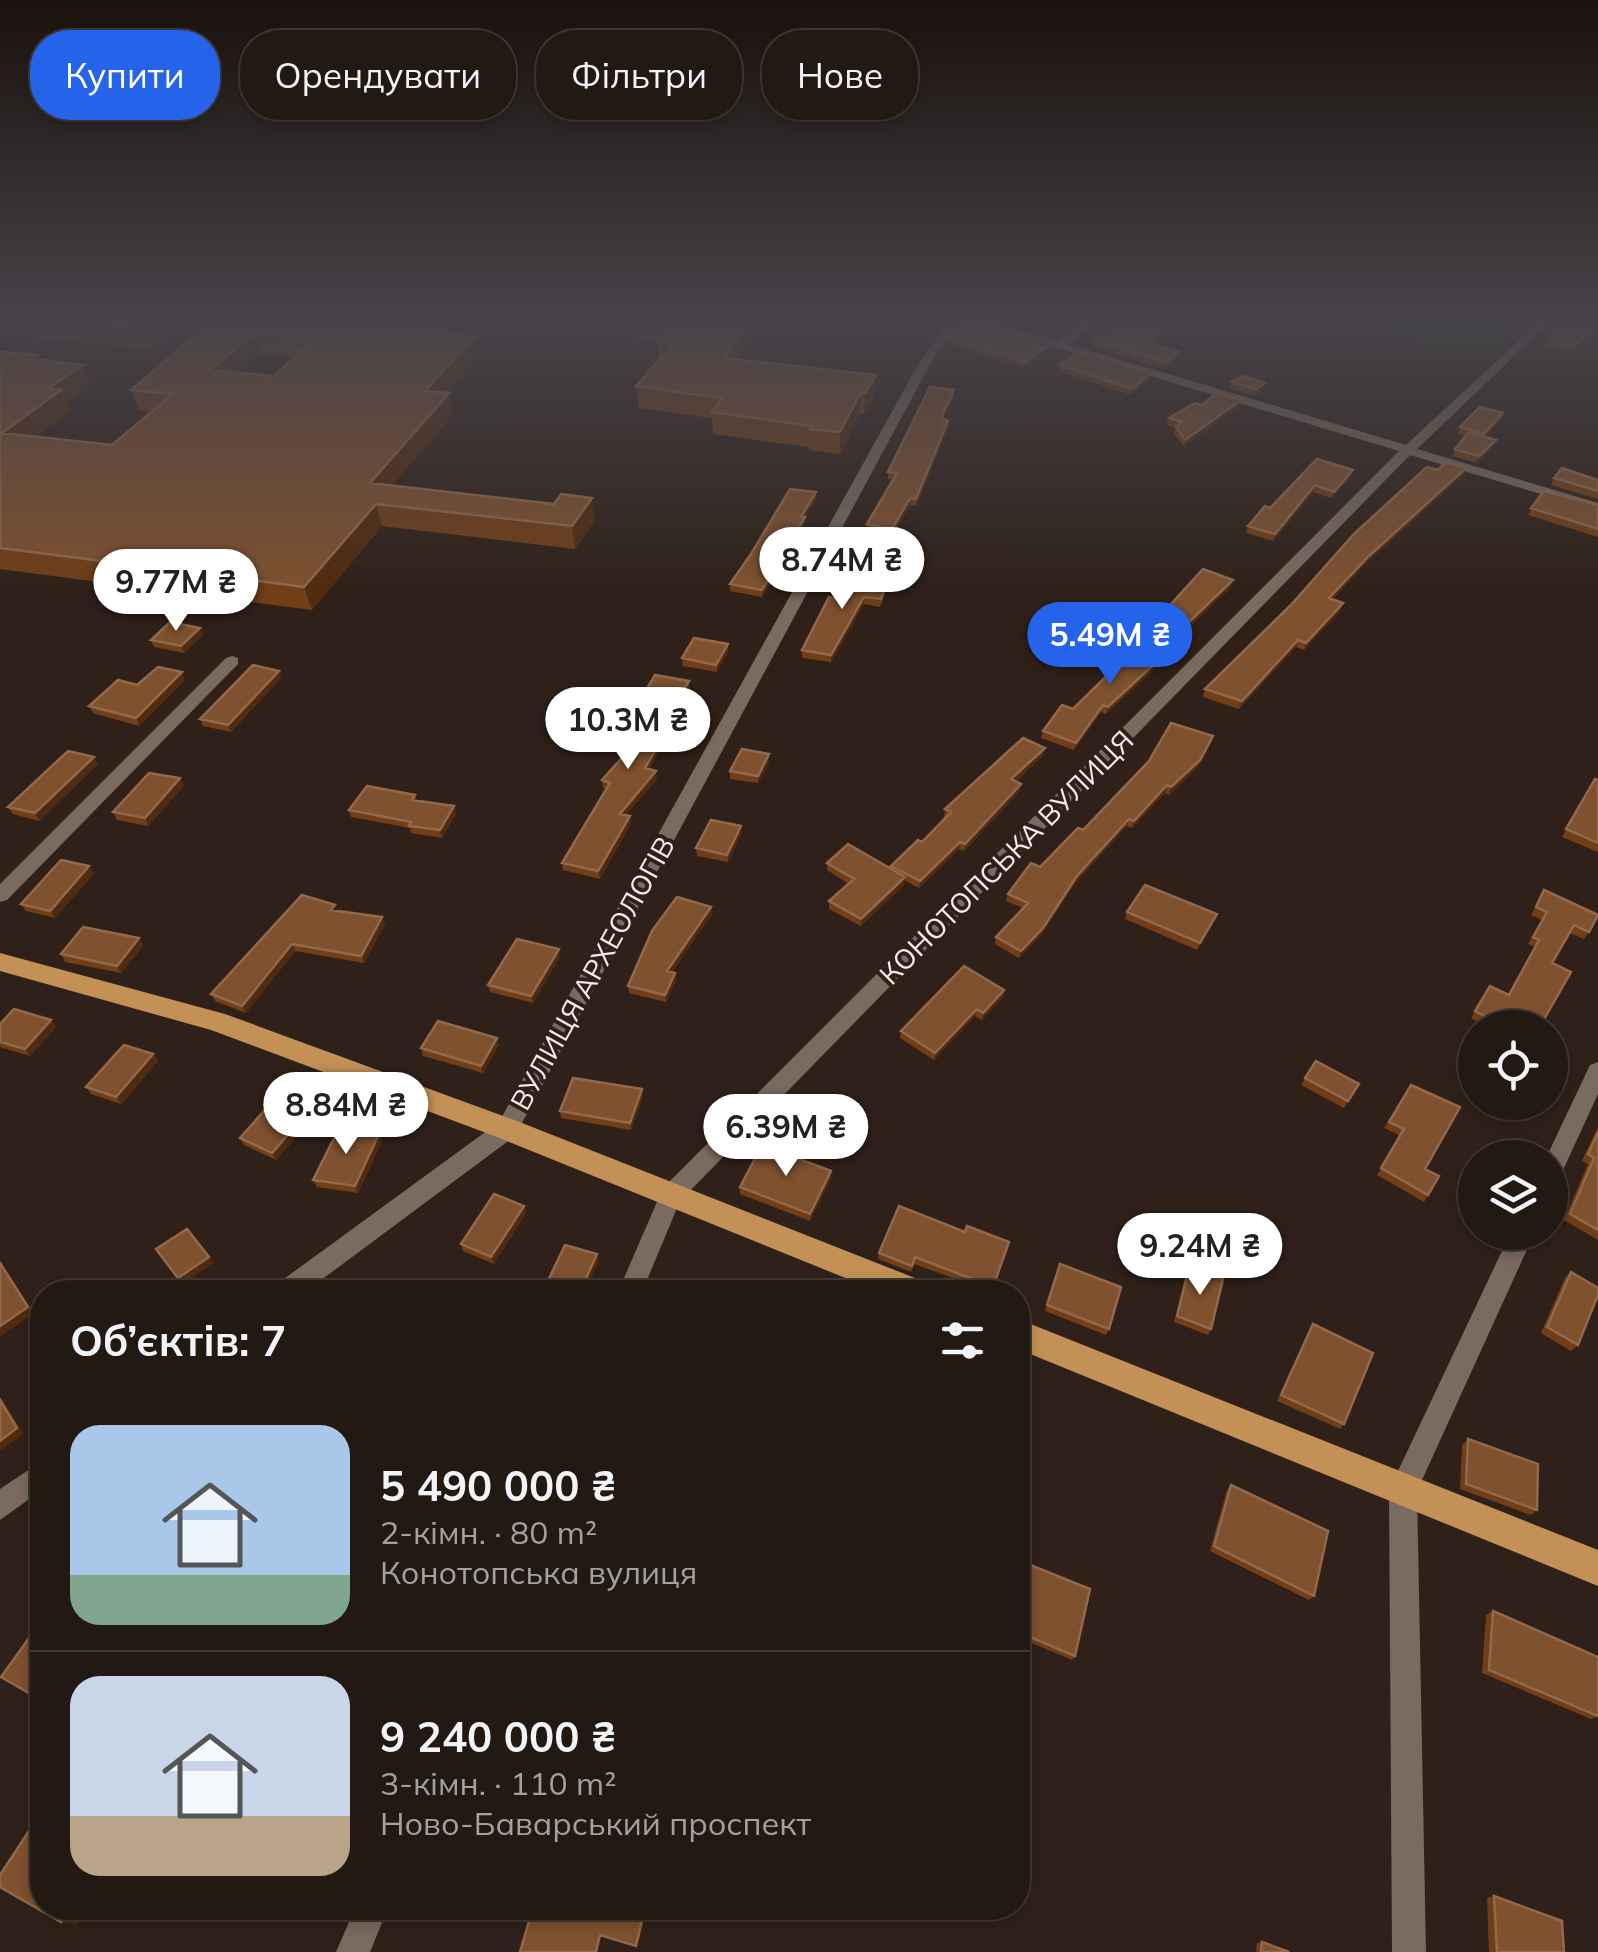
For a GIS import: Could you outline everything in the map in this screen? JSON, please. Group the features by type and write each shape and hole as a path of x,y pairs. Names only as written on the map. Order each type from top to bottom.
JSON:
{"main road":[{"path":"0,962 216,1020 507,1128 884,1280"},
{"path":"1030,1339 1598,1568"}],"street":[{"name":"ВУЛИЦЯ АРХЕОЛОГІВ","path":"302,1280 507,1128 898,411"},
{"path":"1280,411 1598,507"},
{"name":"КОНОТОПСЬКА ВУЛИЦЯ","path":"635,1280 671,1194 1451,411"},
{"path":"0,896 232,661"},
{"path":"1566,1140 1598,1070"},
{"path":"1409,1952 1404,1490 1515,1250"},
{"path":"0,1506 30,1483"},
{"path":"353,1952 367,1920"}],"building":[{"path":"0,411 32,411 2,433 112,445 153,411 433,411 370,483 554,504 561,494 592,498 572,526 376,504 304,587 0,548"},
{"path":"713,411 851,411 840,432"},
{"path":"918,411 944,411 941,418 948,421 916,499 910,498 892,529 867,524 897,473 888,472"},
{"path":"1181,411 1225,411 1185,440 1176,427 1182,422 1169,418"},
{"path":"1476,411 1503,413 1484,434 1460,427"},
{"path":"1469,432 1496,440 1479,456 1455,449"},
{"path":"1317,459 1353,470 1334,492 1315,485 1275,534 1248,526 1265,506 1270,508"},
{"path":"1445,462 1466,468 1329,598 1343,603 1306,643 1298,640 1242,701 1205,689 1290,606 1354,534 1427,467 1438,470"},
{"path":"1562,468 1598,480 1598,491 1554,478"},
{"path":"790,489 816,492 762,590 730,584 751,554"},
{"path":"1544,491 1598,505 1598,529 1531,508"},
{"path":"1203,569 1233,580 1187,624 1162,614"},
{"path":"848,574 888,578 881,599 864,597 831,655 802,650 829,597 838,599"},
{"path":"170,622 200,628 181,646 151,640"},
{"path":"1153,630 1179,641 1108,707 1103,705 1076,743 1043,731 1062,705 1073,709"},
{"path":"694,638 728,644 716,665 682,658"},
{"path":"253,665 279,671 228,725 200,719"},
{"path":"158,667 182,672 136,718 89,706 118,680 137,685"},
{"path":"655,675 689,681 676,703 681,707 645,768 656,771 620,814 630,816 598,871 562,863 610,783 602,780 637,741 618,738"},
{"path":"1171,723 1213,736 1200,760 1171,787 1167,785 1134,821 1129,819 1077,876 1043,928 1021,951 996,937 1028,903 1008,894 1031,863 1040,867 1078,828 1083,830 1149,761"},
{"path":"1023,738 1045,748 1011,779 1021,784 965,844 960,842 920,881 891,866 918,840 922,842 951,812 945,809"},
{"path":"742,749 769,754 758,776 730,771"},
{"path":"68,751 94,757 35,813 8,807"},
{"path":"149,773 180,778 145,818 113,812"},
{"path":"1595,779 1598,780 1598,843 1566,829"},
{"path":"367,786 415,795 412,800 454,806 440,830 349,810"},
{"path":"711,820 741,826 727,855 696,848"},
{"path":"848,844 905,877 861,919 829,901 854,879 827,863"},
{"path":"61,860 89,866 50,911 21,904"},
{"path":"1145,885 1217,914 1200,943 1127,912"},
{"path":"1544,890 1598,915 1589,932 1574,925 1552,963 1571,972 1549,1010 1476,1010 1490,986 1509,995 1539,940 1533,937 1547,912 1536,907"},
{"path":"302,895 335,905 331,910 382,917 361,956 292,944 242,1006 211,994"},
{"path":"677,897 711,907 667,971 675,973 665,995 628,986 652,931"},
{"path":"83,927 139,938 117,966 61,954"},
{"path":"517,939 559,949 531,996 488,985"},
{"path":"964,966 1004,990 983,1013 977,1009 935,1053 901,1031"},
{"path":"14,1009 51,1020 25,1049 0,1042 0,1024"},
{"path":"438,1021 497,1038 481,1066 421,1048"},
{"path":"124,1045 153,1054 116,1097 86,1087"},
{"path":"1316,1061 1359,1084 1348,1101 1305,1078"},
{"path":"573,1078 642,1089 630,1123 560,1111"},
{"path":"1411,1085 1458,1106 1425,1169 1439,1176 1428,1195 1381,1168 1404,1129 1389,1122"},
{"path":"276,1097 308,1112 272,1153 240,1138"},
{"path":"339,1128 379,1134 355,1186 313,1180"},
{"path":"1598,1132 1598,1230 1570,1214 1594,1158 1588,1154"},
{"path":"762,1145 831,1171 810,1214 740,1187"},
{"path":"494,1194 524,1206 491,1257 461,1244"},
{"path":"899,1206 965,1232 967,1226 1009,1242 995,1280 975,1280 915,1257 912,1266 879,1253"},
{"path":"187,1229 209,1257 178,1278 156,1249"},
{"path":"565,1245 597,1254 585,1280 548,1280"},
{"path":"0,1263 28,1307 0,1326"},
{"path":"1060,1264 1121,1287 1109,1329 1047,1305"},
{"path":"1189,1267 1223,1279 1211,1329 1177,1316"},
{"path":"1571,1272 1598,1288 1578,1345 1547,1327"},
{"path":"1313,1324 1373,1353 1344,1424 1281,1395"},
{"path":"0,1400 17,1428 0,1441"},
{"path":"1468,1439 1538,1464 1537,1510 1466,1484"},
{"path":"1231,1485 1328,1531 1314,1596 1214,1546"},
{"path":"1030,1565 1090,1589 1075,1656 1030,1637"},
{"path":"1493,1611 1598,1657 1598,1716 1489,1670"},
{"path":"30,1637 30,1694 1,1677"},
{"path":"30,1829 30,1904 0,1887 0,1875"},
{"path":"1494,1896 1562,1921 1564,1952 1497,1952"},
{"path":"529,1920 642,1920 636,1946 600,1935 596,1952 520,1952"},
{"path":"1262,1942 1289,1952 1261,1952"}]}
